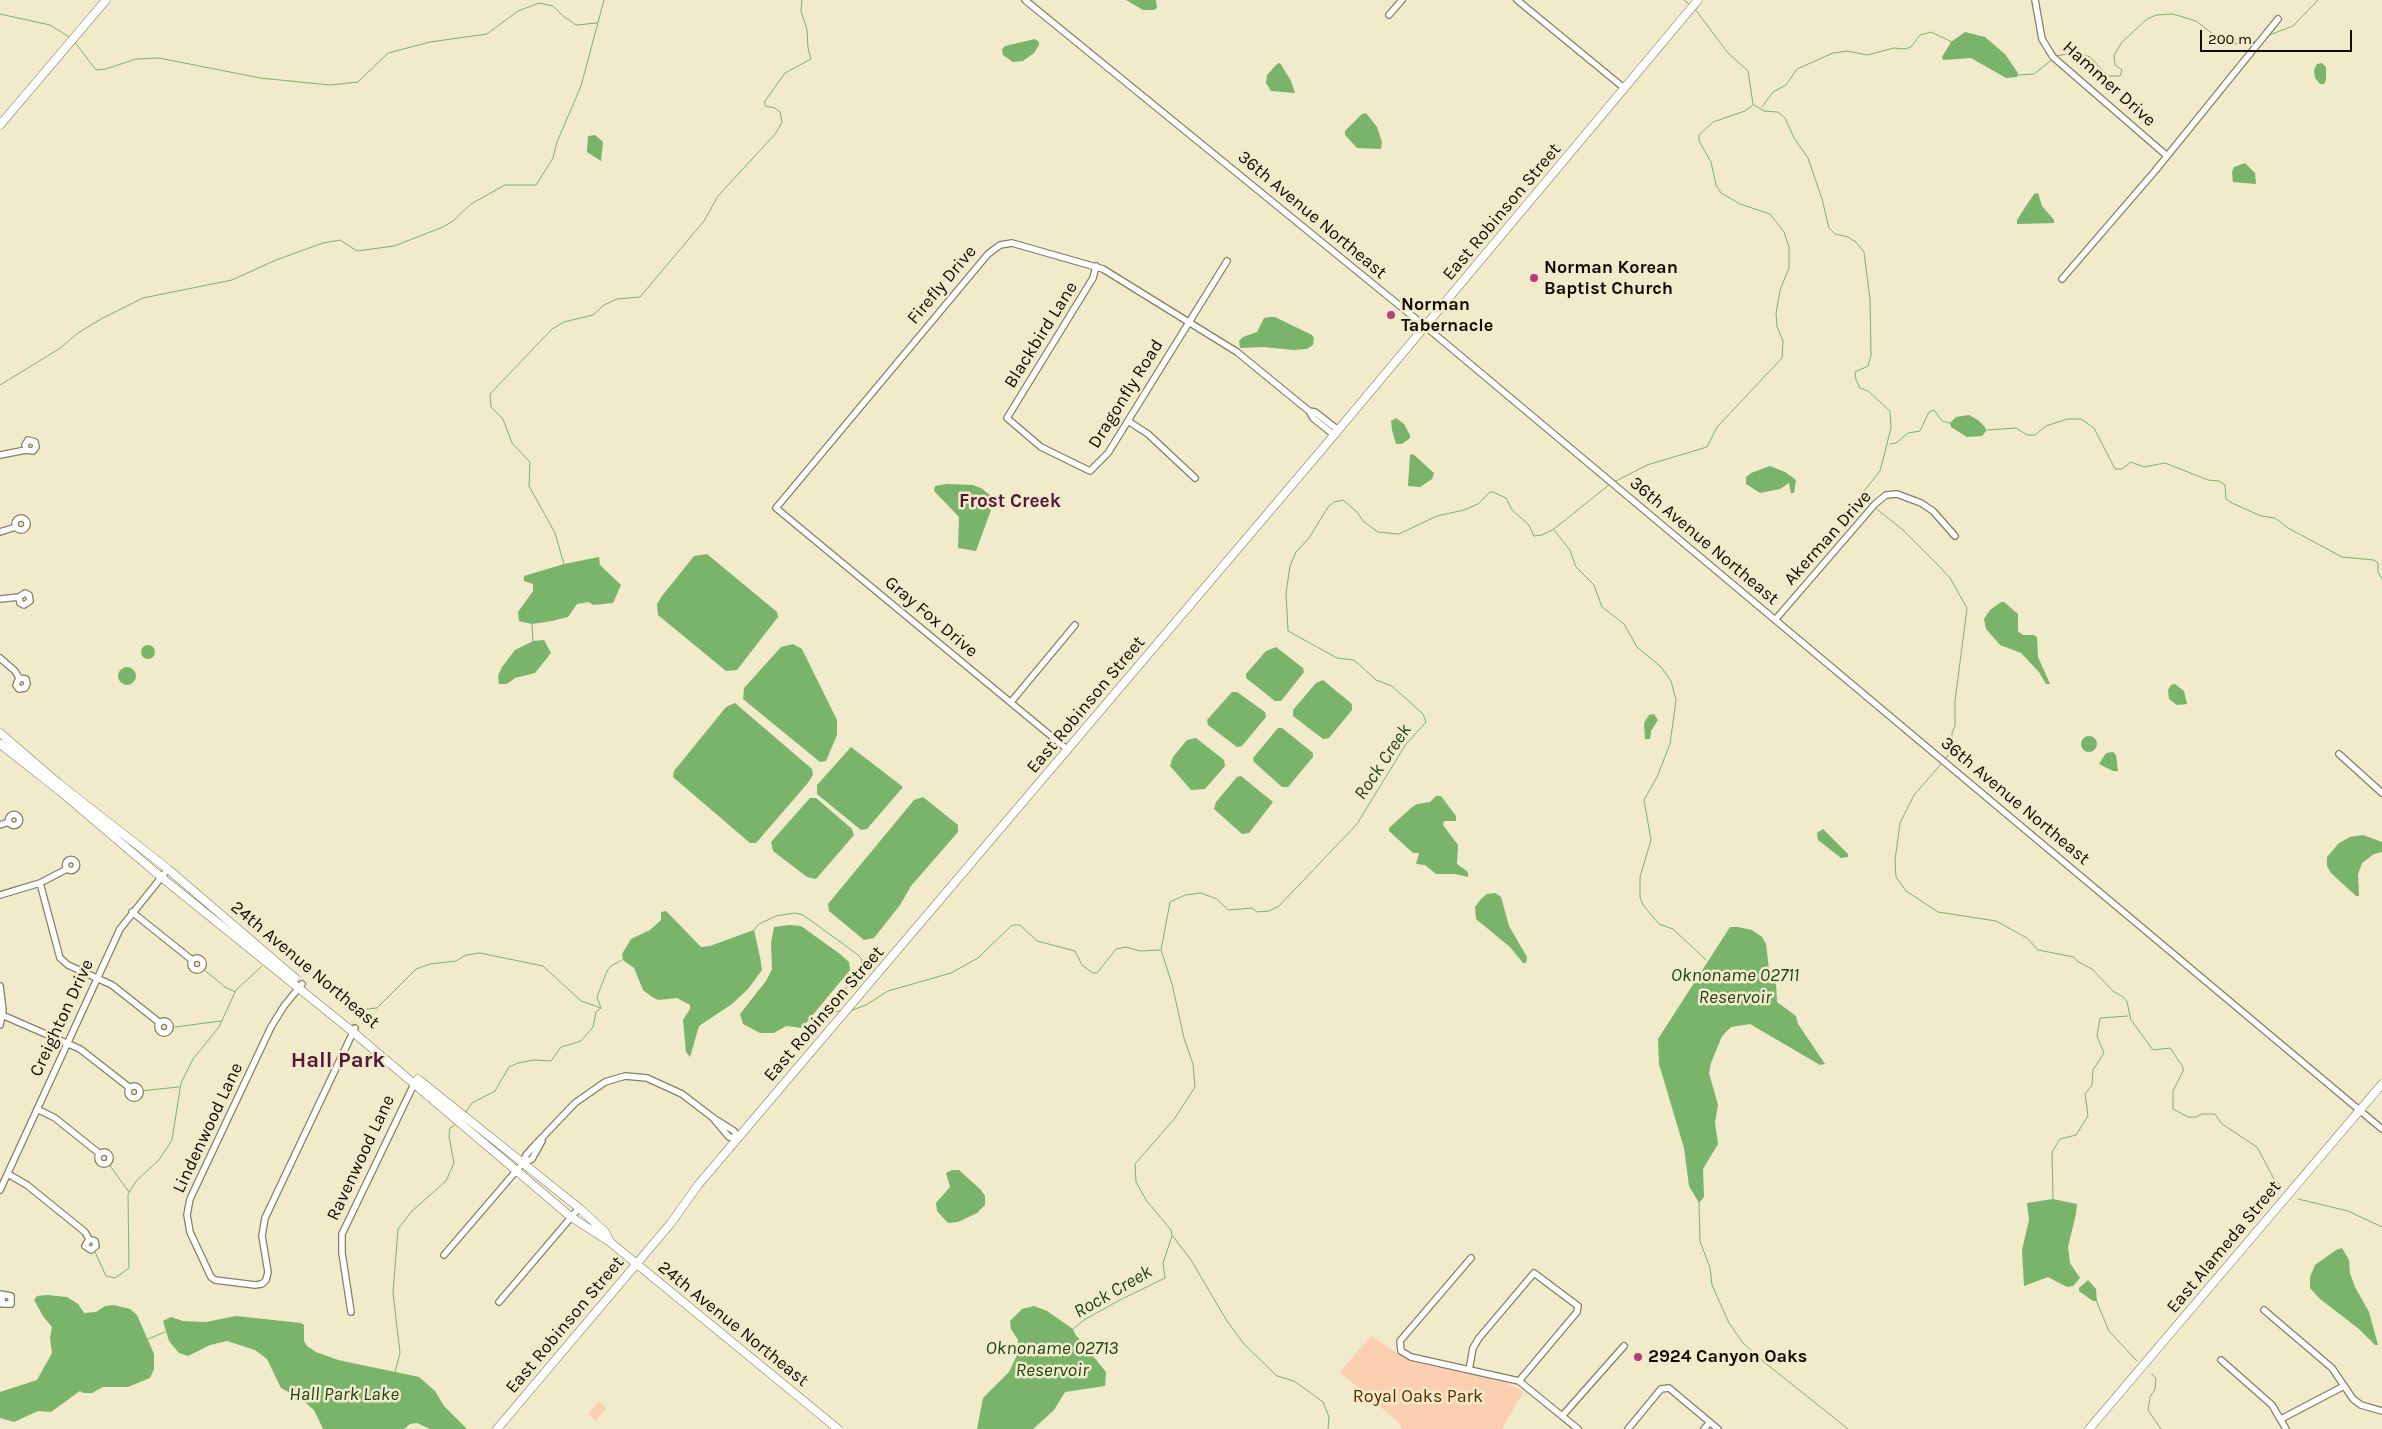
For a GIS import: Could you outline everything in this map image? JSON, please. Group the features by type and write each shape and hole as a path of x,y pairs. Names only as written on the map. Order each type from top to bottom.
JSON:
{"street":[{"path":"0,125 106,0"},
{"name":"36th Avenue Northeast","path":"1025,0 1620,490 2382,1129"},
{"path":"1389,15 1402,0"},
{"path":"1517,0 1624,88"},
{"name":"Hammer Drive","path":"2035,0 2042,39 2053,57 2166,155"},
{"name":"East Robinson Street","path":"497,1429 637,1264 738,1138 1336,433 1697,1"},
{"path":"2062,279 2155,171 2166,155 2278,19"},
{"name":"Firefly Drive","path":"776,508 994,249 1006,242 1096,266 1190,322 1244,357 1309,411 1313,418 1336,433"},
{"name":"Dragonfly Road","path":"1007,418 1040,447 1090,471 1103,460 1227,261"},
{"name":"Blackbird Lane","path":"1007,418 1093,278 1096,266"},
{"path":"1128,421 1148,434 1195,478"},
{"path":"0,455 26,450"},
{"name":"Akerman Drive","path":"1775,620 1875,504 1886,495 1897,494 1922,503 1933,511 1955,536"},
{"name":"Gray Fox Drive","path":"776,508 1068,750"},
{"path":"0,532 16,528"},
{"path":"0,599 18,598"},
{"path":"1011,702 1076,625"},
{"path":"0,658 15,671 19,678"},
{"name":"24th Avenue Northeast","path":"0,733 58,783 168,869 301,986 416,1081 579,1208 605,1232 610,1242"},
{"name":"24th Avenue Northeast","path":"0,744 60,791 161,877 301,986"},
{"path":"2339,754 2382,793"},
{"path":"0,825 9,822"},
{"path":"0,895 40,883 67,868"},
{"name":"Creighton Drive","path":"0,1190 120,929 168,869"},
{"path":"40,883 60,958 68,965 117,989 160,1023"},
{"path":"132,912 192,960"},
{"path":"0,986 2,1015 0,1025"},
{"name":"Lindenwood Lane","path":"301,986 284,1006 271,1027 190,1200 188,1221 192,1238 211,1277 215,1280 259,1285 266,1280 268,1272 262,1236 265,1218 354,1030"},
{"path":"2,1015 84,1052 130,1088"},
{"path":"444,1255 523,1163 532,1159 542,1140 562,1115 585,1094 605,1082 618,1077 640,1077 657,1082 687,1098 712,1117 718,1119 734,1131 738,1138"},
{"name":"24th Avenue Northeast","path":"416,1081 516,1171 571,1217 610,1242 838,1429"},
{"name":"Ravenwood Lane","path":"351,1312 342,1253 342,1234 416,1081"},
{"name":"East Alameda Street","path":"2089,1429 2382,1084"},
{"path":"37,1109 55,1118 100,1154"},
{"path":"8,1174 27,1184 85,1232 89,1239"},
{"path":"499,1302 579,1208"},
{"path":"1471,1258 1400,1341 1399,1346 1411,1357 1519,1381 1578,1429"},
{"path":"1469,1370 1473,1348 1479,1338 1534,1273 1578,1306 1577,1312 1519,1381"},
{"path":"2264,1310 2328,1364 2350,1395 2361,1405 2382,1411"},
{"path":"1563,1415 1624,1346"},
{"path":"2221,1360 2264,1397 2281,1419 2286,1429"},
{"path":"2281,1419 2344,1386"},
{"path":"1628,1429 1661,1390 1668,1388 1718,1429"},
{"path":"1704,1429 1710,1422"}],"green space":[{"name":"Royal Oaks Park","path":"1371,1336 1411,1362 1499,1380 1524,1391 1502,1429 1402,1429 1399,1423 1340,1372"},
{"path":"599,1401 606,1408 596,1421 588,1414"}],"water":[{"path":"1126,0 1156,0 1157,8 1154,10 1143,10"},
{"path":"1965,32 1985,37 2005,54 2018,73 2017,77 2006,78 1971,58 1943,60 1942,57 1951,42"},
{"path":"1035,39 1039,42 1039,45 1034,53 1023,61 1013,62 1003,55 1002,49 1005,46"},
{"path":"1280,63 1291,81 1295,93 1271,91 1266,83 1267,75"},
{"path":"2322,63 2326,67 2326,80 2324,84 2320,84 2315,78 2314,70 2317,64"},
{"path":"1366,113 1377,127 1382,142 1381,149 1357,148 1345,135 1345,131 1362,114"},
{"path":"595,135 603,142 601,161 587,152 588,136"},
{"path":"2245,163 2255,173 2256,184 2233,182 2232,172 2234,167"},
{"path":"2038,193 2042,206 2054,220 2054,223 2017,224 2017,220 2034,194"},
{"path":"1275,317 1312,335 1314,338 1313,345 1307,349 1294,350 1263,347 1240,348 1239,341 1243,337 1257,332 1264,318"},
{"path":"1969,415 1985,427 1986,431 1982,436 1967,437 1951,427 1950,423 1956,417"},
{"path":"1396,418 1404,424 1410,435 1410,438 1402,444 1396,444 1392,430 1391,421"},
{"path":"1413,454 1434,473 1432,479 1420,487 1408,486 1410,455"},
{"path":"1770,466 1785,472 1796,480 1794,493 1791,493 1789,483 1780,489 1760,493 1746,484 1746,477 1751,473"},
{"path":"947,484 973,485 981,488 995,499 976,551 958,548 959,517 934,491 935,486"},
{"path":"707,554 777,612 778,617 737,670 726,671 658,615 657,604 694,556"},
{"path":"599,557 600,565 621,585 613,603 593,605 589,602 577,604 568,617 552,621 532,624 519,621 518,612 533,591 533,584 524,581 524,576 564,564"},
{"path":"2004,602 2018,614 2018,631 2023,635 2034,635 2037,637 2038,657 2050,684 2046,684 2039,672 2021,653 2000,645 1986,629 1984,619 1990,610"},
{"path":"544,640 551,653 535,673 515,678 507,684 499,684 498,676 502,667 515,650 533,641"},
{"path":"793,644 802,649 837,720 837,735 826,761 820,762 743,699 744,688 781,647"},
{"path":"145,645 151,645 155,652 151,659 145,659 141,655 141,649"},
{"path":"1276,647 1303,668 1304,672 1281,701 1275,701 1246,678 1246,674 1266,651"},
{"path":"123,667 131,667 136,672 134,683 123,685 118,680 118,672"},
{"path":"1323,680 1352,704 1352,710 1329,738 1323,739 1293,716 1293,710 1316,683"},
{"path":"2175,684 2184,691 2187,704 2177,705 2169,699 2168,690 2171,685"},
{"path":"1232,692 1237,692 1265,712 1266,717 1242,746 1237,747 1208,725 1207,720"},
{"path":"735,703 812,769 813,775 756,843 750,843 673,777 674,771 726,707"},
{"path":"1654,714 1658,720 1651,731 1650,739 1645,739 1644,723 1649,715"},
{"path":"1278,728 1282,728 1313,753 1313,757 1288,787 1282,787 1254,762 1253,758"},
{"path":"2086,736 2092,736 2097,741 2095,750 2086,752 2081,747 2081,741"},
{"path":"1196,738 1224,760 1225,766 1205,789 1191,790 1170,766 1173,757 1187,740"},
{"path":"851,747 903,787 867,829 861,830 817,794 817,785"},
{"path":"2113,752 2116,755 2118,771 2113,771 2099,764 2106,753"},
{"path":"1241,776 1273,802 1249,833 1242,834 1214,809 1216,802 1237,777"},
{"path":"1436,796 1441,796 1456,816 1456,821 1444,821 1443,825 1458,845 1457,864 1468,872 1468,877 1455,874 1436,874 1425,865 1416,864 1419,853 1413,853 1389,831 1389,828 1411,808 1417,804 1430,802"},
{"path":"923,797 958,825 958,832 911,886 900,905 874,938 864,940 829,911 828,904 914,800"},
{"path":"810,798 816,798 852,829 854,835 816,879 807,877 773,851 771,842"},
{"path":"1823,829 1848,854 1848,857 1841,858 1818,840 1817,833"},
{"path":"2363,835 2382,842 2382,852 2374,854 2362,863 2358,874 2359,896 2356,896 2331,873 2327,866 2327,857 2339,843 2350,837"},
{"path":"1495,893 1501,897 1509,926 1527,957 1526,963 1523,963 1510,947 1476,919 1475,907 1487,894"},
{"path":"666,911 701,947 710,946 754,930 760,957 762,970 748,989 732,1004 699,1026 690,1057 686,1052 683,1020 690,1009 690,1005 677,998 658,1000 652,997 643,990 634,968 623,960 622,954 631,939 650,930 661,920 661,912"},
{"path":"801,926 840,954 849,962 850,970 802,1028 786,1026 774,1033 760,1033 743,1024 740,1014 766,981 772,969 771,943 774,927"},
{"name":"Oknoname 02711 Reservoir","path":"1730,927 1752,930 1762,937 1766,944 1770,977 1776,983 1777,1002 1796,1016 1798,1024 1825,1064 1820,1065 1750,1024 1731,1027 1722,1036 1709,1073 1718,1105 1715,1122 1718,1144 1703,1169 1704,1197 1699,1203 1689,1186 1684,1148 1659,1064 1658,1039"},
{"path":"952,1170 959,1170 981,1190 985,1196 985,1205 977,1213 958,1222 948,1223 937,1211 936,1203 950,1187 946,1173"},
{"path":"2053,1199 2077,1204 2068,1247 2070,1263 2080,1278 2073,1286 2067,1287 2048,1277 2024,1286 2022,1250 2029,1220 2027,1203"},
{"path":"2342,1248 2349,1260 2350,1273 2355,1287 2369,1312 2378,1345 2375,1345 2359,1329 2320,1299 2310,1288 2310,1277 2315,1265 2336,1250"},
{"path":"2088,1280 2096,1289 2097,1301 2093,1301 2079,1291 2079,1288"},
{"path":"37,1296 67,1297 78,1304 84,1313 96,1312 105,1306 114,1305 130,1309 137,1315 154,1354 154,1369 150,1378 128,1387 103,1387 92,1393 80,1391 51,1412 38,1411 14,1422 0,1418 0,1392 37,1380 52,1353 50,1338 52,1327 34,1300"},
{"name":"Oknoname 02713 Reservoir","path":"1034,1306 1047,1311 1073,1329 1106,1372 1105,1386 1065,1392 1054,1410 1033,1429 977,1429 983,1398 1009,1372 1018,1353 1018,1340 1011,1329 1010,1321 1022,1309"},
{"name":"Hall Park Lake","path":"236,1316 301,1323 304,1325 304,1341 307,1346 316,1352 338,1360 419,1377 435,1391 444,1406 467,1429 430,1429 417,1423 410,1424 404,1429 323,1429 314,1410 300,1398 281,1388 267,1359 255,1350 227,1341 210,1345 188,1356 179,1353 169,1341 163,1321 171,1317 183,1321 206,1322"}],"waterway":[{"path":"0,385 59,349 78,333 101,319 143,298 232,280 276,260 323,243 340,240 357,251 394,246 443,227 453,221 471,204 505,185 536,185 553,158 557,142 581,86 604,0"},
{"path":"564,564 555,533 529,486 530,462 512,443 503,419 491,407 490,394 552,329 564,322 593,315 604,305 617,299 640,297 704,221 718,196 776,133 782,122 780,112 775,108 765,106 765,101 785,73 811,59 807,30 801,11 802,0"},
{"name":"Rock Creek","path":"1684,0 1690,5"},
{"path":"2269,35 2293,26 2318,0"},
{"path":"74,41 96,70 106,69 136,59 159,58 260,78 330,85 358,82 388,53 430,42 487,34 518,11 539,3 553,6 576,25 597,23"},
{"name":"Rock Creek","path":"1695,9 1728,53 1748,71 1753,104"},
{"path":"0,14 50,25 69,37"},
{"path":"2056,56 2076,52 2090,57 2108,76 2120,76 2122,70 2115,65 2114,55 2122,42 2147,19 2156,15 2173,14 2196,21 2226,44 2252,43 2259,39"},
{"path":"1762,107 1773,92 1786,85 1797,69 1833,53 1847,51 1867,55 1894,48 1905,49 1911,47 1920,35 1931,32 1952,42"},
{"path":"2018,75 2034,74 2053,59"},
{"name":"Rock Creek","path":"1614,482 1647,465 1707,447 1717,427 1782,358 1783,341 1777,326 1776,314 1780,290 1789,268 1789,247 1784,232 1770,214 1740,204 1721,193 1716,185 1711,162 1699,141 1699,135 1713,122 1745,111 1753,105"},
{"path":"1754,105 1764,111 1778,112 1785,118 1794,138 1808,158 1822,199 1829,228 1835,234 1848,237 1856,242 1864,252 1870,299 1871,355 1868,366 1855,372 1856,380 1860,388 1868,391 1890,411 1891,428 1880,471 1864,491 1865,499 1871,505"},
{"path":"1890,444 1896,443 1908,433 1920,431 1929,412 1934,410 1942,421 1950,423"},
{"path":"1986,430 2016,428 2027,435 2035,435 2046,426 2067,419 2081,419 2094,428 2115,469 2122,469 2131,462 2144,467 2165,463 2208,480 2219,481 2225,485 2226,499 2232,503 2261,516 2275,518 2288,528 2342,557 2374,560 2378,563 2378,572 2382,579"},
{"name":"Rock Creek","path":"1328,1429 1329,1417 1323,1402 1294,1381 1277,1376 1244,1344 1227,1321 1191,1260 1172,1235 1171,1230 1146,1200 1136,1182 1135,1164 1175,1118 1195,1087 1193,1064 1184,1038 1172,984 1161,950 1170,902 1185,895 1201,893 1217,899 1228,910 1252,908 1257,912 1269,911 1279,906 1357,824 1406,744 1426,722 1423,714 1392,686 1376,680 1354,660 1337,658 1288,631 1286,593 1290,566 1296,552 1309,538 1328,507 1334,502 1343,500 1357,512 1363,521 1378,532 1399,534 1437,516 1464,510 1478,504 1490,492 1493,492 1506,498 1512,510 1529,525 1534,536 1542,535 1554,529 1610,484"},
{"path":"1874,507 1902,529 1940,567 1950,578 1967,608 1955,701 1955,726 1952,733 1952,749 1945,760"},
{"path":"1554,530 1570,550 1576,567 1594,585 1602,607 1624,624 1637,647 1661,667 1671,681 1676,700 1670,744 1657,777 1644,800 1651,840 1640,877 1640,897 1643,905 1659,924 1673,929 1706,960"},
{"path":"532,624 533,641"},
{"path":"1942,763 1914,795 1900,823 1895,860 1896,877 1906,891 1938,912 1996,921 2027,938 2038,950 2074,957 2077,961 2092,969 2113,991 2127,1002 2131,1020 2153,1050 2170,1048 2183,1067 2183,1071 2173,1091 2173,1109 2188,1117 2215,1114 2222,1124 2257,1147 2274,1179 2282,1186"},
{"path":"754,930 759,924 776,916 795,913 803,915 857,954 862,959 861,971 830,1006 830,1012 841,1011"},
{"path":"850,1011 866,1005 888,991 951,973 978,958 1011,926 1015,925 1020,925 1037,941 1075,951 1082,965 1093,973 1097,973 1116,949 1126,947 1140,951 1160,950"},
{"path":"348,1011 377,1008 416,969 430,964 456,961 466,955 480,953 543,966 581,1001 601,1008"},
{"path":"466,1112 472,1103 495,1091 509,1067 534,1060 551,1061 561,1047 581,1041 593,1027 596,1012 601,1008 597,997 607,971 611,966 622,960"},
{"path":"94,1250 106,1276 115,1278 129,1268 128,1194 137,1180 159,1160 172,1140 181,1083 193,1059 219,1027 236,990 262,966"},
{"path":"201,967 225,987 235,992"},
{"path":"2053,1199 2052,1152 2060,1139 2076,1135 2088,1116 2085,1094 2092,1085 2093,1070 2104,1053 2097,1036 2100,1018 2128,1016"},
{"path":"175,1027 221,1021"},
{"path":"140,1091 179,1087"},
{"path":"395,1372 400,1353 393,1293 398,1229 412,1211 446,1181 454,1163 449,1136 450,1128 455,1125"},
{"path":"108,1163 129,1192"},
{"path":"2298,1199 2348,1211 2382,1227"},
{"path":"1699,1202 1700,1241 1710,1268 1712,1285 1729,1323 1743,1343 1764,1362 1848,1429"},
{"name":"Rock Creek","path":"1073,1329 1084,1320 1118,1301 1165,1278 1163,1263 1172,1236"},
{"path":"2096,1300 2109,1331 2137,1361"},
{"path":"146,1340 165,1332"},
{"path":"2152,1374 2156,1379 2155,1389 2150,1397 2148,1410 2161,1429"}],"place":[{"name":"Norman Korean Baptist Church","path":"1534,278"},
{"name":"Norman Tabernacle","path":"1391,315"},
{"name":"2924 Canyon Oaks","path":"1638,1357"}],"district":[{"name":"Frost Creek","path":"1010,502"},
{"name":"Hall Park","path":"338,1061"}]}
